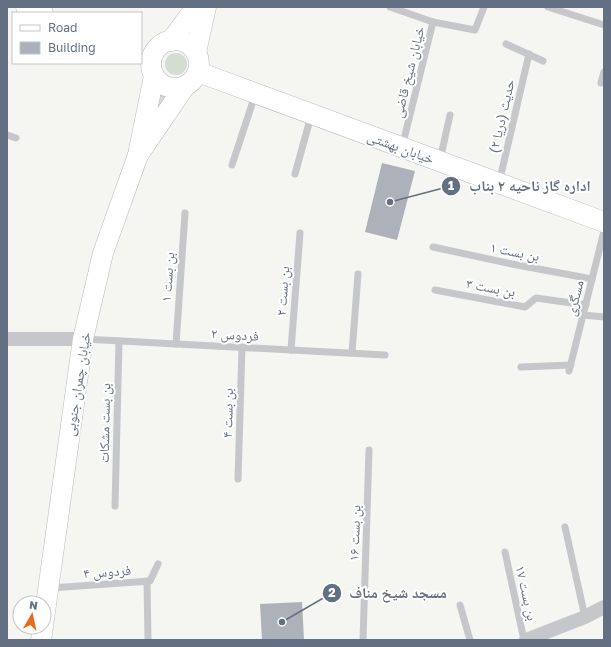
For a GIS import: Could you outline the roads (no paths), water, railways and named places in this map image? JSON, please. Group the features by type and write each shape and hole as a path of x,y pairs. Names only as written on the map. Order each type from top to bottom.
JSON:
{"main road":[{"path":"26,7 39,12"},
{"path":"171,41 196,7"},
{"path":"196,52 206,7"},
{"path":"178,40 185,42 196,52 199,58 198,72 195,78 185,86 178,88 165,86 159,82 154,76 147,51 158,48 164,43 171,41 178,40"},
{"name":"خیابان بهشتی","path":"198,72 604,222"},
{"name":"خیابان چمران جنوبی","path":"47,595 82,339 103,253 138,154 154,76"},
{"name":"خیابان چمران جنوبی","path":"138,154 185,86"}],"street":[{"path":"7,339 82,339"},
{"path":"525,640 585,617 604,607"}],"lane":[{"path":"390,7 434,22"},
{"name":"خیابان شیخ قاضی","path":"402,148 434,22 475,30 484,7"},
{"path":"548,7 604,25"},
{"path":"506,44 543,61"},
{"name":"حدیث (دریا ۲)","path":"499,183 529,54"},
{"path":"601,83 604,72"},
{"path":"232,165 255,93"},
{"path":"295,174 312,114"},
{"path":"440,162 450,115"},
{"path":"7,135 16,138"},
{"name":"بن بست ۱","path":"176,344 185,213"},
{"name":"مسگری","path":"521,367 570,368 604,231"},
{"name":"بن بست ۲","path":"291,350 300,233"},
{"name":"بن بست ۱","path":"433,247 592,279"},
{"path":"352,353 358,274"},
{"name":"بن بست ۳","path":"435,290 525,307 536,298 586,305"},
{"path":"583,315 604,317"},
{"name":"فردوس ۲","path":"82,339 385,355"},
{"name":"بن بست مشکات","path":"115,506 119,340"},
{"name":"بن بست ۴","path":"238,479 242,347"},
{"name":"بن بست ۱۶","path":"363,640 369,450"},
{"path":"565,527 585,617"},
{"name":"بن بست ۱۷","path":"505,552 525,640"},
{"name":"فردوس ۴","path":"48,589 150,581 158,564"},
{"path":"147,581 148,640"},
{"path":"460,605 470,640"}],"place":[{"name":"اداره گاز ناحیه ۲ بناب","path":"390,202"},
{"name":"مسجد شیخ مناف","path":"282,622"}]}
